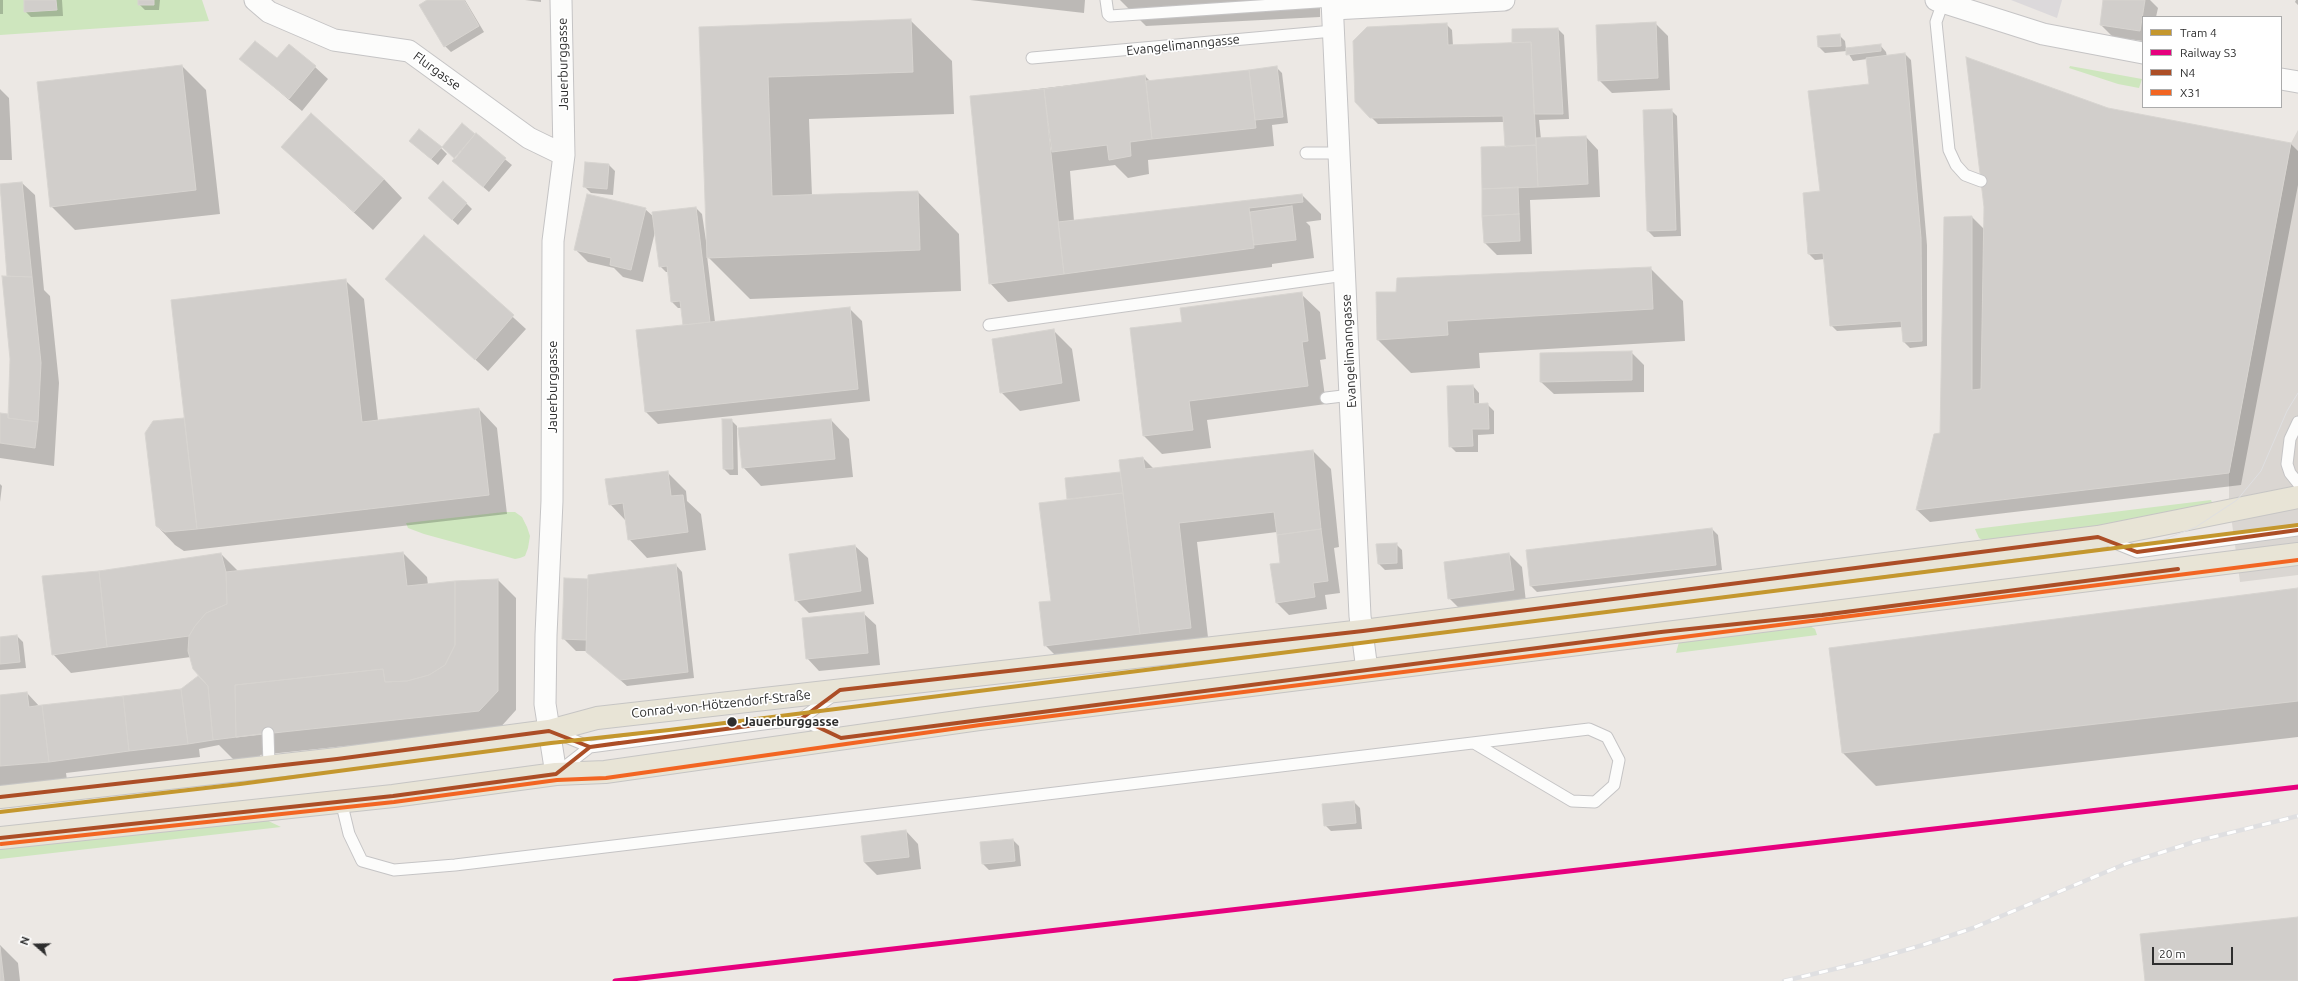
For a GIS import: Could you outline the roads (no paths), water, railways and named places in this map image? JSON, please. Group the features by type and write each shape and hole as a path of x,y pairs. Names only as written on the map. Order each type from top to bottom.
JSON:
{"main road":[{"name":"Conrad-von-Hötzendorf-Straße","path":"0,797 269,765 337,759 549,730 597,718 1362,631 2098,537 2298,497"},
{"path":"0,838 341,801 556,774 605,772 979,719 1662,632 1822,615 2298,554"}],"street":[{"name":"Flurgasse","path":"255,0 269,12 334,40 409,51 529,138 564,155"},
{"name":"Jauerburggasse","path":"556,774 545,704 546,635 552,501 554,241 564,155 561,0"},
{"path":"1332,4 1504,0"},
{"path":"1939,1 2043,34 2142,53"},
{"name":"Evangelimanngasse","path":"1332,4 1362,631 1367,670"},
{"path":"2282,79 2298,82"}],"lane":[{"path":"1106,0 1108,14 1110,16 1332,4"},
{"path":"1939,1 1936,22 1949,150 1956,165 1965,175 1981,181"},
{"name":"Evangelimanngasse","path":"1032,58 1104,53 1333,31"},
{"path":"1306,153 1339,153"},
{"path":"989,325 1345,275"},
{"path":"1326,398 1351,395"},
{"path":"2298,422 2290,439 2287,464 2290,473 2298,483"},
{"path":"2098,537 2137,552 2298,530"},
{"path":"549,730 590,747 801,719 840,690"},
{"path":"801,719 841,738"},
{"path":"341,801 348,834 362,861 394,870 455,865 1589,729 1607,737 1619,760 1614,785 1595,802 1572,801 1474,743"},
{"path":"268,733 269,765"},
{"path":"556,774 590,747"}],"tram line":[{"path":"2132,546 2165,539 2196,527 2237,500 2261,471 2287,411 2298,393"},
{"name":"4","path":"0,812 240,784 551,743 669,730 2298,525"}],"railway":[{"path":"1784,981 1864,962 1923,945 1973,928 2125,864 2197,841 2298,816"}],"rail line":[{"name":"S3","path":"615,981 2298,787"}],"place":[{"name":"Jauerburggasse","path":"732,722"}]}
